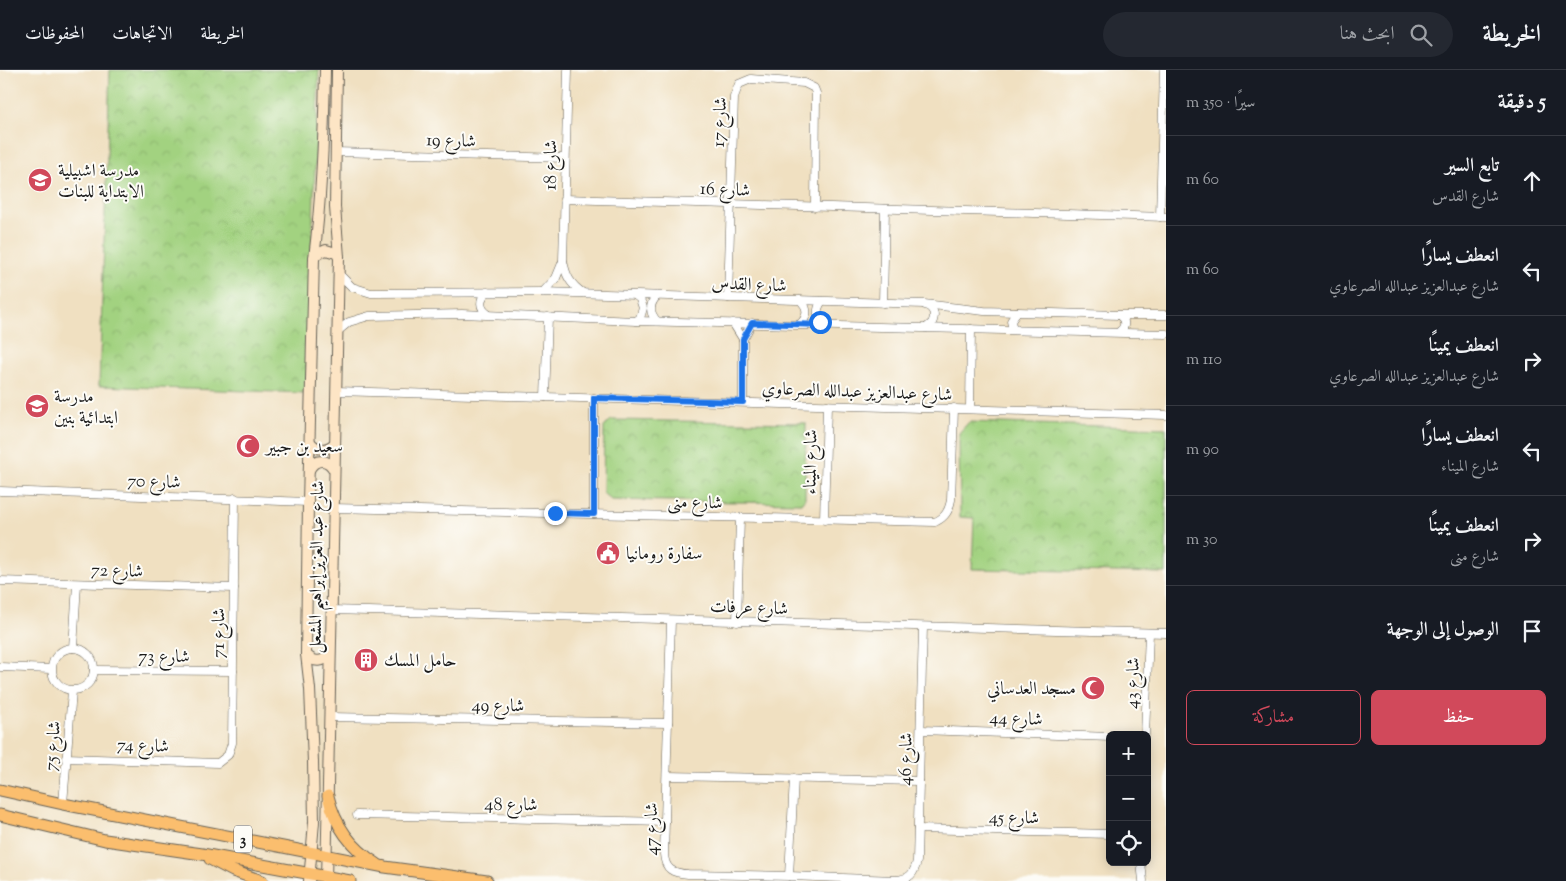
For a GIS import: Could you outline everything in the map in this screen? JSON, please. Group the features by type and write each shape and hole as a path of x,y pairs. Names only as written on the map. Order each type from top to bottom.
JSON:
{"main road":[{"name":"شارع عبد العزيز إبراهيم المشعل","path":"310,877 314,822 314,762 306,654 308,470 314,258 324,151 325,70"},
{"name":"شارع عبد العزيز إبراهيم المشعل","path":"326,879 339,257 335,152 336,70"},
{"path":"314,258 317,254 326,250 331,250 339,257"},
{"path":"310,442 317,448 322,449 335,443"},
{"path":"308,470 311,465 321,460 327,461 334,470"},
{"path":"306,654 309,658 319,661 324,660 330,654"},
{"name":"3","path":"0,790 62,804 385,867 487,881"},
{"path":"328,796 333,814 346,837 360,852 385,867"},
{"name":"3","path":"0,816 104,840 202,854 310,877 350,881"},
{"path":"202,854 233,871 262,881"}],"street":[{"name":"شارع 18","path":"568,70 563,261 567,277 572,285 583,293"},
{"path":"1163,217 1164,70"},
{"name":"شارع 17","path":"728,298 734,97 739,84 751,79 804,83 814,88 816,94 815,207"},
{"name":"شارع 19","path":"335,152 565,158"},
{"name":"شارع 16","path":"564,199 1163,217"},
{"path":"883,303 885,209"},
{"name":"شارع 18","path":"543,292 556,278 563,261"},
{"name":"شارع القدس","path":"338,274 352,287 371,293 583,293 924,304 1017,312 1166,315"},
{"path":"487,292 480,303 488,314"},
{"path":"636,296 640,299 643,308 640,318 636,320"},
{"path":"657,296 651,309 657,321"},
{"path":"800,300 807,312 806,317 800,324"},
{"path":"822,301 817,313 820,322 824,325"},
{"path":"924,304 932,309 934,319 932,323 924,328"},
{"path":"1017,312 1011,321 1012,326 1017,330"},
{"path":"338,331 349,322 369,316 488,314 657,321 1166,334"},
{"path":"1119,315 1125,324 1119,332"},
{"path":"545,397 548,317"},
{"path":"733,323 743,339"},
{"name":"شارع عبدالعزيز عبدالله الصرعاوي","path":"743,402 743,339 752,323"},
{"name":"شارع عبدالعزيز عبدالله الصرعاوي","path":"970,409 971,329"},
{"name":"شارع عبدالعزيز عبدالله الصرعاوي","path":"336,391 1166,414"},
{"path":"594,398 594,514"},
{"name":"شارع الميناء","path":"824,520 827,405"},
{"name":"شارع منى","path":"333,508 931,522 941,519 949,509 951,500 954,408"},
{"name":"شارع 70","path":"0,491 308,502"},
{"name":"شارع 71","path":"218,763 228,754 232,743 235,498"},
{"path":"737,622 740,518"},
{"name":"شارع 72","path":"0,581 234,588"},
{"path":"73,648 77,584"},
{"name":"شارع عرفات","path":"331,610 1166,633"},
{"name":"شارع 47","path":"671,620 664,859 670,871 688,874 896,880"},
{"name":"شارع 46","path":"896,880 905,879 914,873 917,861 924,627"},
{"name":"شارع 43","path":"1145,731 1149,633"},
{"path":"73,648 82,650 89,655 93,662 94,670 92,678 87,685 80,690 72,691 64,689 57,684 52,677 51,669 53,661 58,654 65,649 73,648"},
{"path":"0,668 51,669"},
{"name":"شارع 73","path":"94,670 233,671"},
{"name":"شارع 75","path":"62,804 72,691"},
{"name":"شارع 49","path":"328,717 668,723"},
{"name":"شارع 44","path":"921,730 1106,737"},
{"name":"شارع 74","path":"66,758 218,763"},
{"path":"667,776 919,781"},
{"path":"789,876 794,778"},
{"name":"شارع 48","path":"357,815 665,822"},
{"name":"شارع 45","path":"918,829 1106,834"},
{"path":"1141,866 1143,881"}],"green space":[{"path":"110,70 319,70 306,393 99,386"},
{"path":"611,420 806,423 805,498 801,503 611,500 603,493 604,427"},
{"path":"969,422 1166,428 1166,573 972,569 974,518 960,517 959,433"}],"place":[{"name":"مدرسة اشبيلية الابتداية للبنات","path":"40,180"},
{"name":"مدرسة ابتدائية بنين","path":"37,406"},
{"name":"سعيد بن جبير","path":"248,446"},
{"name":"سفارة رومانيا","path":"608,553"},
{"name":"حامل المسك","path":"366,660"},
{"name":"مسجد العدساني","path":"1093,688"}],"route":[{"path":"555,513 594,514 594,398 743,402 743,339 752,323 824,325 820,322"}]}
